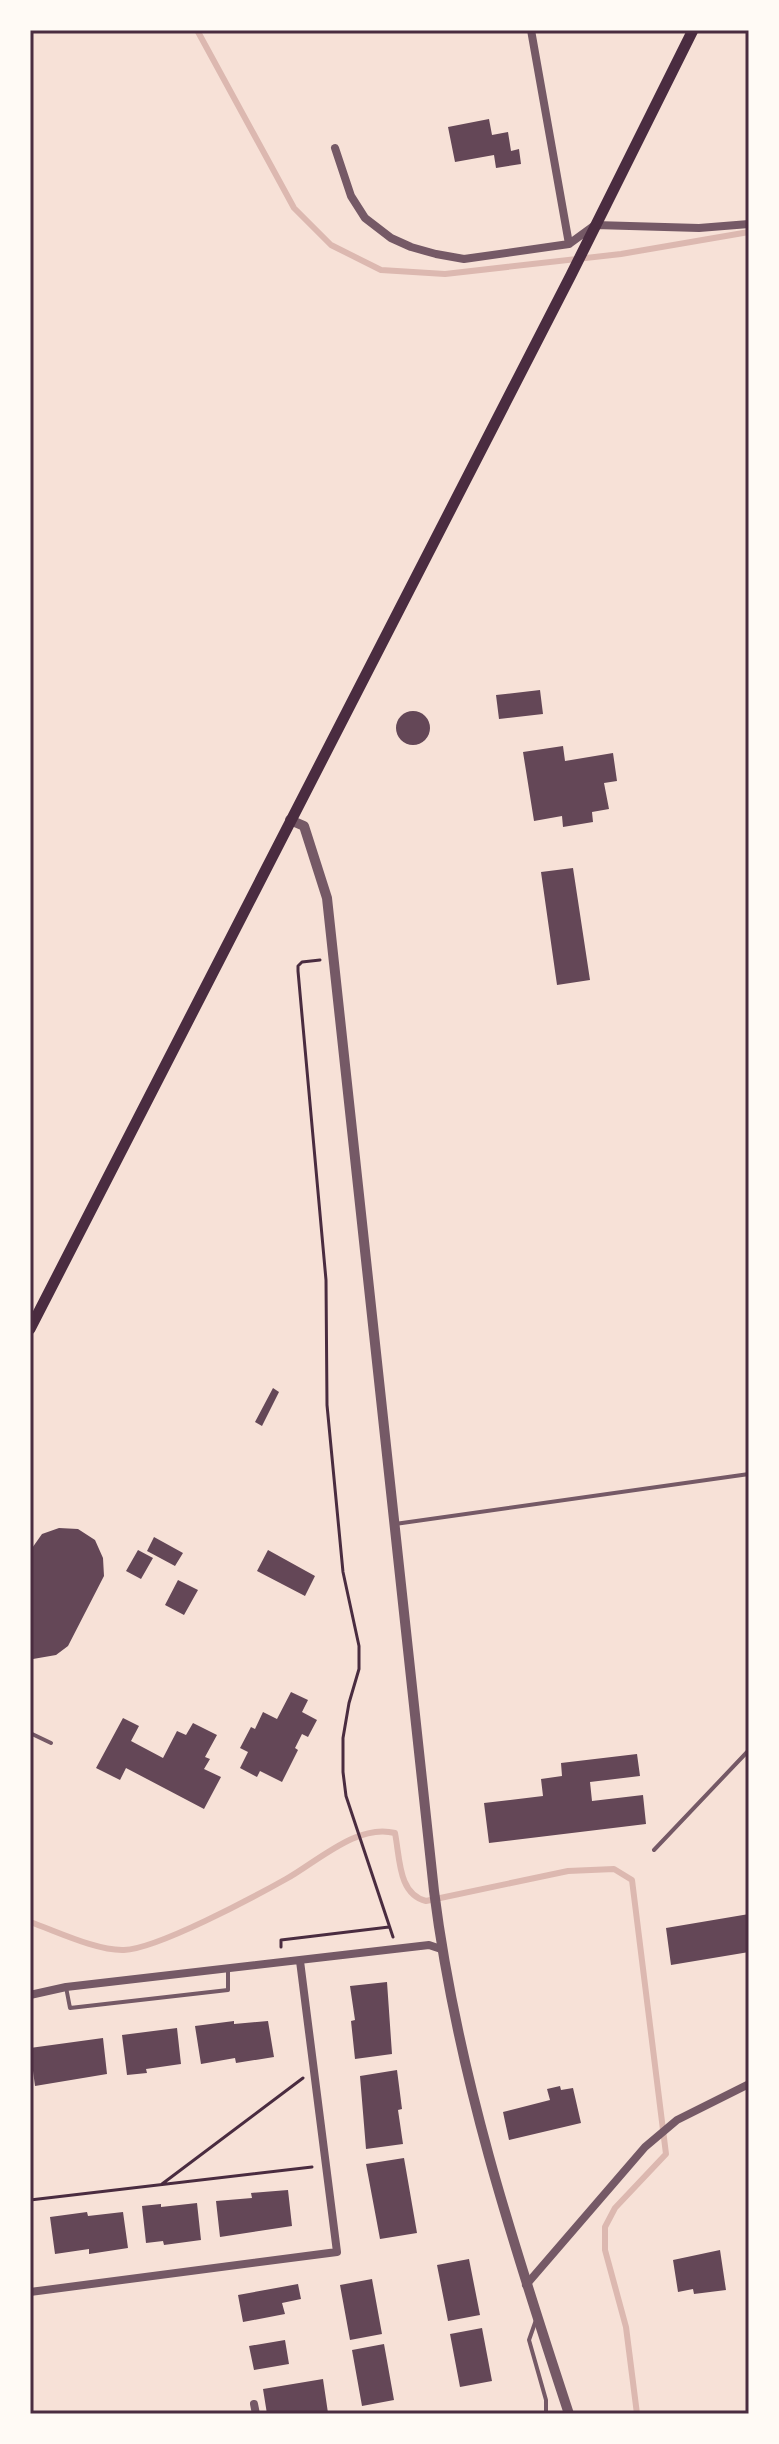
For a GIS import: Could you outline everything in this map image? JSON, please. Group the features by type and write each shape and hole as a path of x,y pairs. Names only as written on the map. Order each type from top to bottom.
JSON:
{"main road":[{"path":"30,1329 571,275 693,30"}],"street":[{"path":"531,30 569,244"},
{"path":"335,148 351,196 365,218 391,238 411,247 464,259 569,244 595,225 699,228 749,224"},
{"path":"290,820 304,826 327,898 434,1891 449,1996 481,2135 569,2414"},
{"path":"429,1945 439,1935"},
{"path":"30,1995 66,1987 429,1945 441,1949"},
{"path":"30,2292 337,2252 300,1961"},
{"path":"526,2285 645,2147 677,2120 749,2084"},
{"path":"254,2404 256,2414"}],"lane":[{"path":"394,1524 749,1474"},
{"path":"30,1733 51,1743"},
{"path":"654,1850 749,1750"},
{"path":"66,1987 70,2008 228,1990 228,1969"},
{"path":"537,2317 529,2340 546,2400 546,2414"}],"path":[{"path":"333,958 302,962 298,971 326,1280 327,1405 343,1572 359,1646 359,1669 343,1738 343,1772 346,1796 397,1949"},
{"path":"281,1963 281,1940 390,1927"},
{"path":"160,2185 299,2079 314,2076"},
{"path":"30,2200 326,2166"}],"building":[{"path":"489,119 492,135 508,132 511,151 519,149 521,164 496,168 494,155 455,162 448,127"},
{"path":"540,690 543,714 499,719 496,695"},
{"path":"413,711 425,716 430,728 425,740 413,745 401,740 396,728 401,716"},
{"path":"563,746 565,761 613,753 617,781 604,783 609,809 592,812 593,822 563,827 562,816 534,821 523,752"},
{"path":"573,868 590,980 557,985 541,872"},
{"path":"273,1388 279,1392 262,1426 255,1422"},
{"path":"59,1528 78,1529 95,1540 103,1558 104,1576 68,1646 56,1655 33,1659 30,1658 30,1551 42,1534"},
{"path":"154,1537 183,1553 175,1566 147,1551"},
{"path":"138,1550 153,1558 141,1579 126,1571"},
{"path":"268,1550 315,1576 305,1596 257,1571"},
{"path":"178,1580 198,1590 184,1615 165,1605"},
{"path":"291,1692 308,1700 302,1712 317,1720 308,1737 302,1734 295,1748 298,1750 282,1782 260,1771 257,1777 240,1768 248,1752 240,1748 251,1727 255,1729 263,1712 277,1719"},
{"path":"123,1718 139,1726 131,1741 163,1758 177,1731 186,1735 193,1723 217,1735 205,1757 210,1759 204,1769 221,1777 204,1809 126,1768 120,1780 96,1768"},
{"path":"637,1754 640,1776 590,1782 592,1801 643,1795 646,1824 489,1843 484,1803 543,1796 541,1779 562,1776 561,1763"},
{"path":"749,1914 749,1952 671,1965 666,1928"},
{"path":"387,1982 392,2054 355,2059 351,2021 355,2020 350,1986"},
{"path":"234,2021 234,2024 268,2021 274,2057 236,2063 235,2058 201,2064 195,2026"},
{"path":"177,2028 181,2064 127,2075 122,2035"},
{"path":"103,2038 107,2074 35,2086 30,2048"},
{"path":"397,2070 403,2144 366,2149 360,2076"},
{"path":"560,2086 561,2090 573,2088 581,2123 509,2140 503,2112 550,2100 547,2089"},
{"path":"404,2158 417,2233 380,2239 366,2164"},
{"path":"288,2190 292,2226 220,2237 216,2201 252,2198 251,2193"},
{"path":"197,2203 201,2240 164,2245 163,2241 146,2243 142,2206"},
{"path":"87,2212 88,2216 123,2212 128,2248 89,2254 89,2249 55,2254 50,2217"},
{"path":"720,2250 726,2290 694,2294 693,2289 678,2292 673,2260"},
{"path":"469,2259 480,2315 448,2321 437,2265"},
{"path":"372,2279 382,2334 350,2340 340,2285"},
{"path":"298,2284 301,2299 282,2303 285,2314 243,2322 238,2295"},
{"path":"482,2328 492,2381 460,2387 450,2334"},
{"path":"285,2340 289,2364 254,2370 249,2346"},
{"path":"384,2344 394,2400 362,2406 352,2350"},
{"path":"323,2379 328,2413 267,2414 263,2389"}],"waterway":[{"path":"197,30 294,208 331,245 381,270 445,274 621,254 749,232"},
{"path":"30,1922 102,1947 124,1950 139,1947 181,1932 229,1909 353,1838 381,1831 395,1833 405,1883 410,1891 426,1901 568,1871 614,1869 632,1880 666,2154 615,2208 605,2227 605,2250 626,2327 637,2414"}]}
